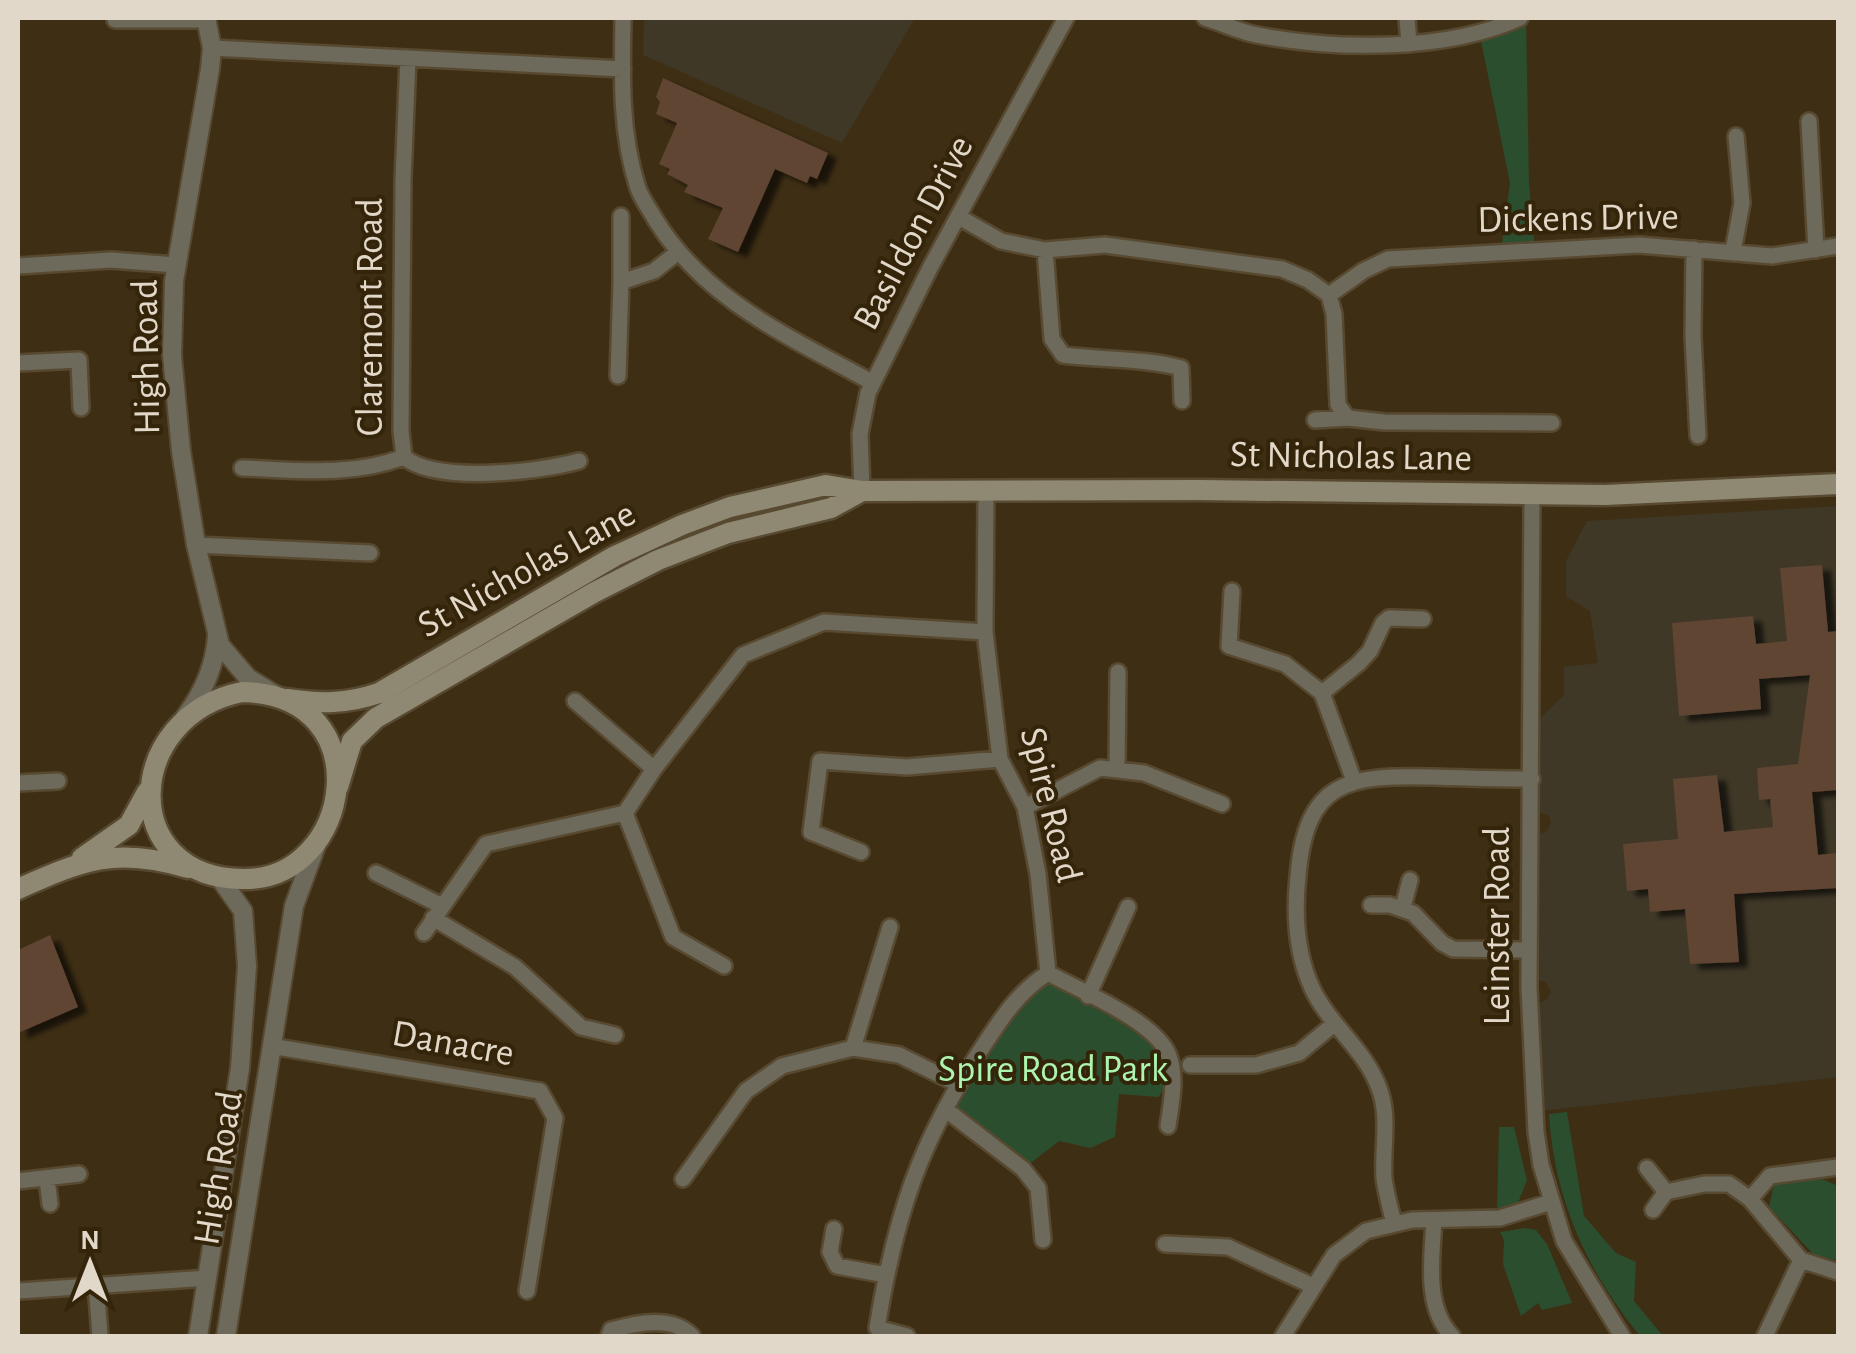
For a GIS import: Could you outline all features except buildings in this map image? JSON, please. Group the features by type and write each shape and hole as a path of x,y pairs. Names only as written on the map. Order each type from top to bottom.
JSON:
{"main road":[{"name":"St Nicholas Lane","path":"282,698 324,704 379,693 615,556 730,507 826,485 862,491 1605,495 1838,484"},
{"name":"St Nicholas Lane","path":"338,787 352,741 376,718 595,592 658,560 728,533 830,508 862,491"},
{"path":"18,890 72,865 129,825 142,807 159,753 181,722 197,708 242,692 282,698 319,724 330,741 338,787 331,814 320,836 293,864 275,874 245,880 134,857 109,857 72,865"},
{"path":"149,787 153,817 166,842 192,866 214,876"}],"street":[{"path":"623,18 624,126 638,189 678,252 738,308 873,383"},
{"name":"Basildon Drive","path":"862,491 860,434 873,383 1066,18"},
{"path":"1205,18 1254,35 1410,44 1463,36 1520,18"},
{"path":"1407,18 1410,44"},
{"path":"116,20 206,19"},
{"name":"High Road","path":"206,19 212,48 176,265 172,354 182,451 196,545 217,636 236,666 282,698"},
{"path":"212,48 623,69"},
{"name":"Claremont Road","path":"408,58 402,180 400,431 404,457 416,467 453,472 532,470 579,461"},
{"path":"1809,122 1816,250"},
{"path":"1733,251 1742,202 1736,136"},
{"path":"618,376 621,216"},
{"path":"959,216 1001,241 1045,250 1106,245 1282,269 1308,280 1329,295 1334,314 1338,405 1348,418"},
{"name":"Dickens Drive","path":"1329,295 1363,271 1388,260 1591,247 1694,249 1772,256 1838,246"},
{"path":"1694,249 1698,436"},
{"path":"1045,250 1052,339 1063,354 1109,361 1154,361 1182,368 1182,401"},
{"path":"621,282 654,271 678,252"},
{"path":"18,266 111,260 176,265"},
{"path":"18,363 78,360 81,408"},
{"path":"1315,420 1552,423"},
{"path":"242,468 342,472 404,457"},
{"name":"Spire Road","path":"986,492 985,632 1000,759 1025,807 1038,874 1048,973"},
{"name":"Leinster Road","path":"1532,495 1532,1083 1541,1165 1564,1241 1622,1336"},
{"path":"196,545 370,553"},
{"path":"1232,590 1229,646 1286,664 1322,693 1354,781"},
{"path":"1322,693 1360,663 1383,622 1389,618 1423,619"},
{"path":"424,933 486,844 625,813 654,769 743,655 824,622 985,632"},
{"name":"High Road","path":"181,722 207,678 217,636"},
{"path":"1117,770 1118,672"},
{"path":"575,702 654,769"},
{"path":"861,852 811,832 820,761 907,767 1000,759"},
{"path":"1025,807 1100,768 1144,773 1222,804"},
{"path":"1394,1223 1384,1178 1384,1103 1367,1062 1318,1000 1302,962 1296,892 1303,835 1310,817 1336,790 1354,781 1390,776 1532,779"},
{"path":"18,783 58,781"},
{"path":"625,813 673,937 724,966"},
{"name":"High Road","path":"226,1336 294,906 320,836"},
{"path":"376,873 515,968 580,1027 615,1035"},
{"name":"High Road","path":"198,1336 240,1068 248,942 243,912 214,876"},
{"path":"1403,908 1410,880"},
{"path":"1371,905 1414,913 1442,943 1454,949 1529,950"},
{"path":"1088,996 1128,907"},
{"path":"853,1048 890,927"},
{"path":"906,1336 877,1328 894,1233 914,1172 958,1084 1026,987 1048,973 1155,1034 1169,1055 1173,1082 1168,1126"},
{"path":"1190,1065 1256,1065 1298,1053 1334,1024"},
{"name":"Danacre","path":"271,1046 540,1092 555,1118 527,1292"},
{"path":"683,1179 746,1092 782,1066 853,1048 899,1055 958,1084"},
{"path":"946,1109 1024,1168 1038,1188 1042,1240"},
{"path":"1750,1198 1770,1176 1838,1167"},
{"path":"1647,1168 1666,1192"},
{"path":"18,1181 79,1174"},
{"path":"47,1179 50,1204"},
{"path":"1653,1210 1666,1192 1704,1184 1729,1184 1750,1198 1801,1260 1838,1272"},
{"path":"1284,1336 1334,1255 1366,1231 1394,1223 1500,1218 1551,1202"},
{"path":"1434,1220 1433,1293 1439,1322 1452,1336"},
{"path":"834,1230 830,1252 837,1266 886,1276"},
{"path":"1165,1244 1228,1246 1313,1286"},
{"path":"1764,1336 1801,1260"},
{"path":"18,1290 208,1278"},
{"path":"96,1284 100,1336"},
{"path":"609,1336 611,1330 643,1322 683,1327 692,1336"}],"shaded area":[{"path":"644,18 915,18 842,143 643,55"},
{"path":"1838,506 1838,1077 1541,1111 1539,1003 1551,992 1546,982 1539,980 1540,834 1551,823 1549,816 1540,812 1540,718 1564,695 1564,667 1598,663 1590,611 1566,596 1566,561 1587,521"}],"green space":[{"path":"1526,18 1529,184 1535,250 1501,251 1510,183 1479,31"},
{"name":"Spire Road Park","path":"1048,973 1155,1034 1173,1080 1158,1097 1119,1094 1115,1137 1090,1148 1059,1141 1023,1169 945,1109 972,1063"},
{"path":"1567,1112 1584,1216 1616,1253 1636,1262 1634,1301 1663,1336 1640,1336 1604,1286 1576,1232 1558,1175 1549,1114"},
{"path":"1499,1127 1514,1127 1527,1180 1518,1203 1497,1210"},
{"path":"1822,1179 1838,1186 1838,1261 1813,1254 1769,1207 1774,1184"},
{"path":"1536,1230 1547,1244 1572,1303 1542,1310 1538,1303 1521,1316 1503,1264 1504,1240 1500,1232"}]}
